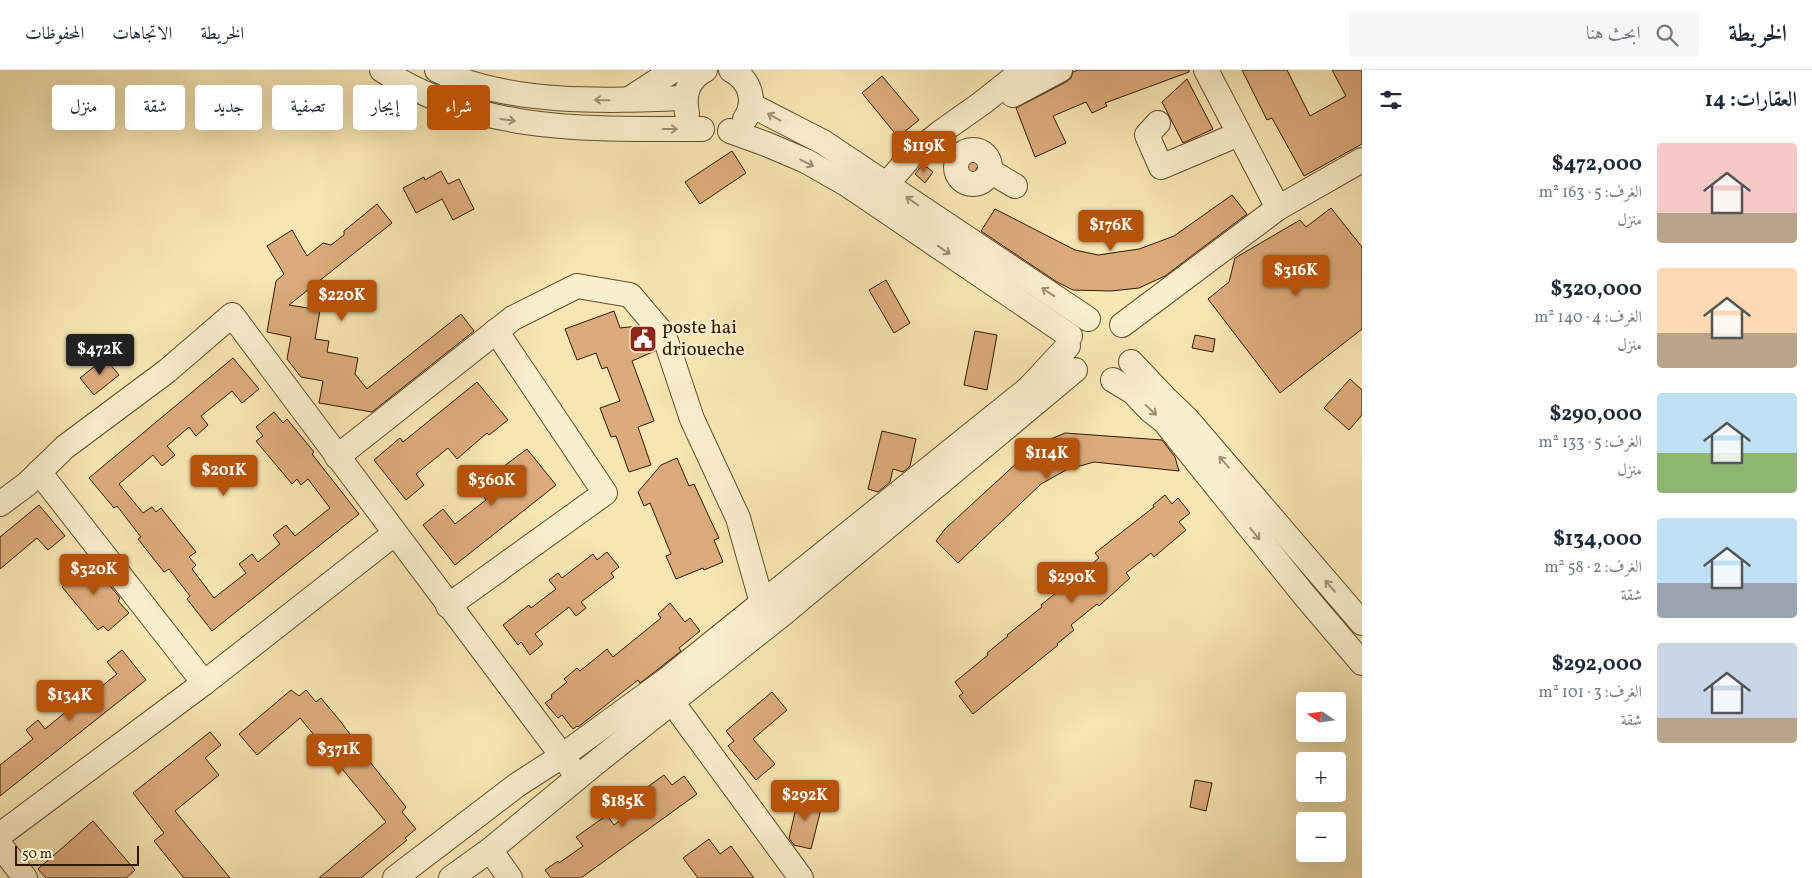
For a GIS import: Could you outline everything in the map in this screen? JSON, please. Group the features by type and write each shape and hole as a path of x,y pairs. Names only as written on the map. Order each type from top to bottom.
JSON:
{"street":[{"path":"382,70 426,95 496,118 546,126 702,129"},
{"path":"437,70 453,78 477,85 517,93 571,99 629,100 685,98"},
{"path":"629,100 674,70"},
{"path":"705,70 690,82 685,98 688,113 694,123 702,129 713,133 730,131 743,122 749,113 751,105 750,92 746,82 732,70"},
{"path":"886,184 911,156 982,104 1011,80 1029,70"},
{"path":"982,104 1019,93 1060,70"},
{"path":"1206,70 1278,208"},
{"path":"751,105 822,142 1088,319"},
{"path":"1158,123 1147,135 1161,167 1239,134"},
{"path":"730,131 766,144 806,162 848,185 1069,341"},
{"path":"928,143 935,153 956,163 961,154 971,149 982,151 989,159 990,171 1015,186"},
{"path":"1122,325 1278,208 1362,160"},
{"path":"337,457 513,318 577,286 630,295 664,335 692,419 738,518 762,603"},
{"path":"0,504 39,472 65,447 167,371 232,315 394,534 578,777"},
{"path":"394,878 516,785 562,756 665,681 1029,388 1069,341 1079,324 1088,319 1102,316 1111,318 1122,325 1128,330 1133,344 1131,362 1120,376 1113,380 1104,383 1086,380 1075,370 1069,360 1069,341"},
{"path":"448,606 605,493 496,331"},
{"path":"1131,362 1187,419 1362,623"},
{"path":"451,878 490,850 578,777 785,612 1075,370"},
{"path":"1113,380 1133,392 1150,410 1164,421 1304,596 1362,663"},
{"path":"39,472 204,684"},
{"path":"0,835 204,684 394,534"},
{"path":"672,702 801,878"},
{"path":"0,845 25,878"},
{"path":"490,850 510,878"}],"building":[{"path":"1078,70 1189,70 1189,72 1105,103 1107,106 1092,113 1086,102 1053,116 1066,143 1035,157 1016,108 1066,82 1071,78 1073,72"},
{"path":"1242,70 1287,70 1310,116 1346,96 1332,70 1362,70 1362,144 1304,176 1272,118 1267,120"},
{"path":"882,76 919,120 898,137 862,93"},
{"path":"1187,79 1213,129 1183,143 1162,102"},
{"path":"732,151 746,173 700,204 685,182"},
{"path":"975,156 979,163 976,170 977,175 969,179 961,163"},
{"path":"923,164 933,172 925,183 915,174"},
{"path":"441,171 448,184 459,179 474,209 453,220 442,199 416,213 403,188 424,177 425,180"},
{"path":"1232,195 1247,214 1165,276 1139,288 1111,291 1073,290 1057,282 981,231 995,209 1075,250 1098,255 1139,249 1174,236"},
{"path":"377,204 392,223 289,305 320,310 315,339 329,341 327,352 358,358 355,374 367,389 461,314 474,331 372,412 319,403 323,381 301,377 287,359 291,337 267,332 276,281 284,274 267,246 292,230 307,256 323,243 331,245 344,235 344,231"},
{"path":"1331,208 1362,247 1362,329 1280,393 1208,299 1229,282 1235,258 1300,220 1306,227"},
{"path":"886,280 910,323 894,333 869,290"},
{"path":"614,311 620,328 638,326 652,342 655,351 632,361 654,421 638,427 651,465 629,472 616,436 611,437 600,408 620,401 607,367 602,369 596,353 577,360 565,329"},
{"path":"975,331 997,335 987,390 964,385"},
{"path":"1195,335 1215,339 1213,352 1192,348"},
{"path":"105,358 119,375 94,395 80,378"},
{"path":"233,358 259,389 242,403 232,391 201,416 208,425 196,436 189,427 167,446 175,455 162,466 153,455 119,484 143,513 152,507 156,512 161,508 196,552 189,557 196,565 192,569 214,598 246,573 239,564 252,554 258,562 280,544 273,535 286,525 295,536 330,508 308,479 301,485 297,479 292,484 256,441 263,436 256,427 274,412 283,423 287,419 314,452 312,454 359,514 212,631 187,599 190,596 169,569 164,572 138,539 141,537 117,506 114,508 89,478"},
{"path":"1350,379 1362,390 1362,415 1349,430 1324,408"},
{"path":"477,382 508,420 489,435 487,433 457,459 448,448 416,474 424,485 406,500 374,460 400,438 403,442"},
{"path":"882,431 916,439 910,466 903,472 893,469 890,482 878,492 868,489"},
{"path":"1065,433 1162,440 1175,457 1179,471 1094,462 1066,470 1041,484 958,563 936,541 945,529 1019,461 1046,441"},
{"path":"527,449 556,485 455,565 423,525 443,509 455,524 486,500 476,487"},
{"path":"677,458 689,486 694,484 719,538 714,540 723,562 676,579 666,556 671,554 650,503 644,506 638,492 661,465"},
{"path":"1165,495 1172,504 1178,498 1190,513 1179,522 1186,530 1154,557 1151,553 1126,573 1130,578 1099,606 1097,604 1071,625 1074,630 1058,645 973,714 959,696 963,693 955,682 988,655 987,653 1007,635 1042,607 1041,605 1099,558 1095,553 1154,507 1153,505"},
{"path":"39,505 65,536 48,550 37,538 0,569 0,537"},
{"path":"607,552 619,567 611,573 614,577 581,602 586,608 576,616 569,607 535,634 543,644 530,655 521,642 518,645 503,625 529,605 531,608 556,589 549,580 558,573 562,578 593,554 597,560"},
{"path":"80,559 89,569 94,566 120,598 118,601 129,613 108,631 103,626 98,630 62,587 69,582 62,573"},
{"path":"670,603 685,622 690,618 700,631 679,648 681,651 640,683 638,680 578,727 573,729 562,715 558,718 545,703 552,698 551,695 567,682 564,679 577,668 580,671 607,649 613,657 661,618 658,614"},
{"path":"122,650 146,680 0,796 0,765 33,739 26,730 38,720 45,729 67,711 60,702 73,691 82,702 117,674 107,662"},
{"path":"291,690 299,696 306,690 316,702 321,698 406,807 402,812 416,829 405,838 407,840 361,878 319,878 386,822 300,718 257,755 239,734"},
{"path":"772,692 787,710 753,739 775,764 756,780 728,746 734,741 726,731"},
{"path":"210,732 221,745 205,758 219,775 175,811 230,878 184,878 154,841 164,833 133,793"},
{"path":"664,775 672,785 684,776 697,794 581,878 551,878 545,870 558,861 559,863 583,846 576,837 607,815 614,825 642,805 635,796"},
{"path":"1195,780 1212,783 1206,811 1190,807"},
{"path":"799,795 823,801 811,849 794,845 789,838"},
{"path":"93,821 135,870 126,878 46,878 38,869"},
{"path":"709,839 720,854 731,846 754,878 698,878 683,858"}],"place":[{"name":"poste hai drioueche","path":"643,339"}]}
